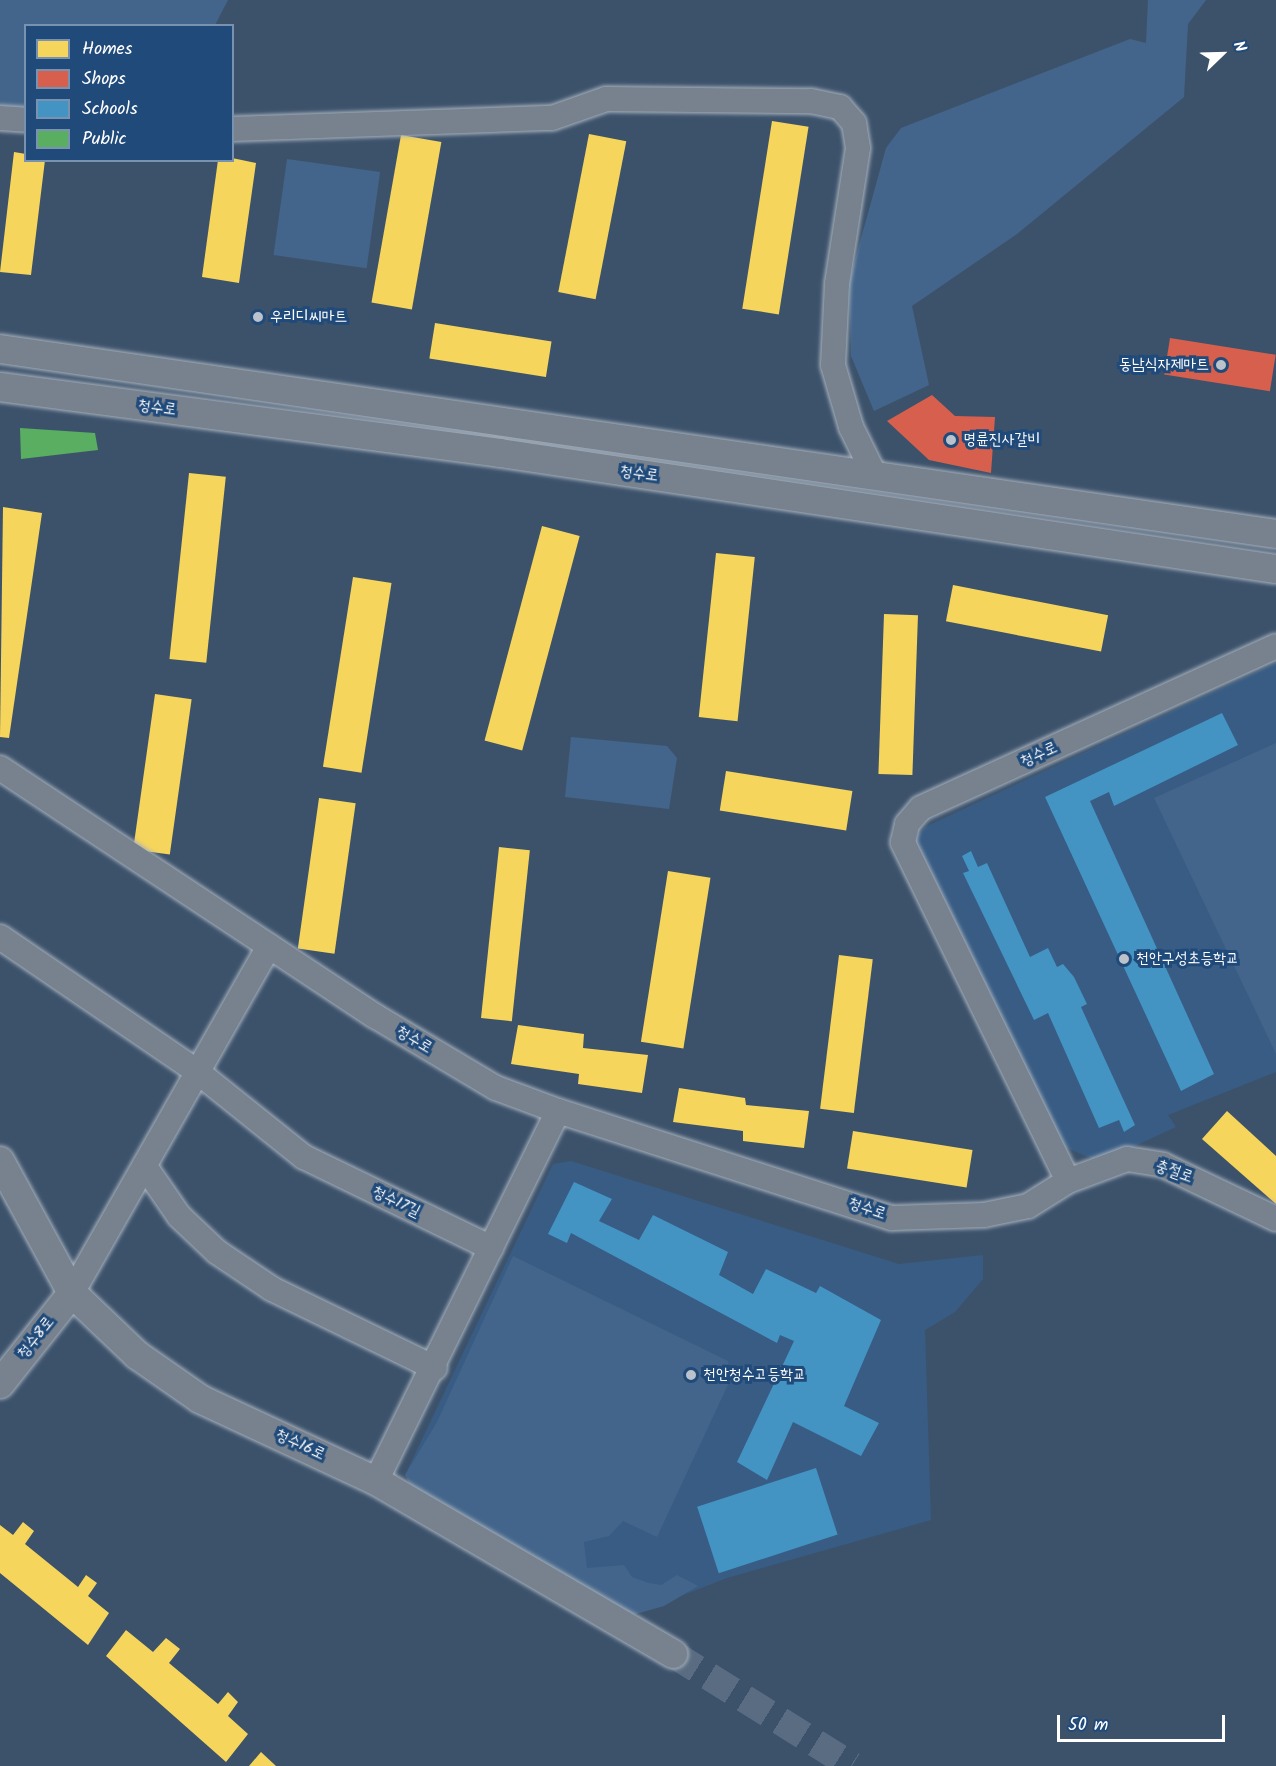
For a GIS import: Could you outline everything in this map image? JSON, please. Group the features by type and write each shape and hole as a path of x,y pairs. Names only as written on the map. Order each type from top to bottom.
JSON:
{"street":[{"path":"234,129 552,118 606,99 811,100 840,107 854,123 858,148 837,284 833,364 851,427 875,476"},
{"path":"0,118 24,120"},
{"name":"청수로","path":"0,349 1276,534"},
{"name":"청수로","path":"0,387 500,453 1276,568"},
{"name":"청수로","path":"0,768 269,946 496,1088 558,1112 892,1218 984,1215 1028,1206 1068,1181 903,842 907,824 921,808 1276,646"},
{"name":"청수17길","path":"0,937 199,1073 304,1157 491,1248"},
{"path":"72,1293 146,1168 269,946"},
{"path":"376,1481 435,1368 558,1112"},
{"name":"충절로","path":"1068,1181 1127,1159 1163,1165 1276,1219"},
{"name":"청수16로","path":"0,1161 72,1293 137,1355 200,1399 376,1481 673,1654"},
{"path":"146,1168 179,1216 217,1252 272,1288 435,1368"},
{"name":"청수8로","path":"0,1384 72,1293"}],"shaded area":[{"path":"0,0 228,0 216,24 24,24 24,109 0,107"},
{"path":"1148,0 1206,0 1188,24 1184,97 1017,234 912,306 929,385 874,411 851,356 849,282 886,148 901,128 1130,39 1146,43"},
{"path":"287,159 380,172 367,268 274,255"},
{"name":"천안구성초등학교","path":"1276,663 1276,1072 1168,1115 1176,1127 1100,1162 1064,1147 916,847 918,835 925,827"},
{"path":"571,737 667,746 677,758 669,809 565,797"},
{"path":"1276,743 1276,1054 1154,798"},
{"name":"천안청수고등학교","path":"571,1161 899,1264 983,1255 983,1279 955,1312 925,1330 931,1520 727,1578 632,1615 405,1475 553,1164"},
{"path":"513,1256 728,1361 732,1376 657,1537 623,1521 609,1536 584,1542 587,1568 624,1565 632,1577 649,1583 661,1585 677,1575 698,1586 664,1606 632,1615 414,1492 405,1475 437,1422"}],"building: Homes":[{"path":"772,121 809,127 779,314 742,309"},
{"path":"589,134 626,141 596,299 558,292"},
{"path":"401,135 441,142 412,310 371,302"},
{"path":"14,152 24,154 24,162 45,162 31,275 0,272"},
{"path":"234,158 256,163 239,283 202,277 218,162 234,162"},
{"path":"435,323 552,341 546,377 429,359"},
{"path":"189,473 226,477 206,663 169,659"},
{"path":"3,507 42,513 9,738 0,737"},
{"path":"542,526 580,536 522,751 485,740"},
{"path":"716,553 755,557 738,721 699,717"},
{"path":"353,577 392,583 361,773 323,767"},
{"path":"953,585 1108,615 1101,651 946,621"},
{"path":"884,614 918,615 912,775 878,774"},
{"path":"155,694 192,699 170,855 133,849"},
{"path":"726,771 852,791 846,831 720,811"},
{"path":"319,798 356,803 334,954 298,949"},
{"path":"499,847 530,850 512,1021 481,1018"},
{"path":"668,871 710,878 683,1049 641,1042"},
{"path":"839,955 873,959 854,1113 820,1109"},
{"path":"518,1025 584,1034 583,1048 648,1055 642,1093 578,1084 579,1074 511,1064"},
{"path":"679,1088 745,1098 746,1105 809,1111 804,1148 743,1141 743,1131 673,1122"},
{"path":"1227,1111 1276,1156 1276,1204 1202,1139"},
{"path":"853,1131 973,1150 967,1187 847,1169"},
{"path":"23,1522 34,1531 25,1544 78,1587 86,1575 97,1583 88,1596 109,1613 88,1645 0,1573 0,1525 13,1535"},
{"path":"126,1630 153,1652 166,1638 180,1649 169,1663 218,1704 228,1692 238,1702 228,1716 248,1734 226,1762 106,1656"},
{"path":"261,1752 276,1766 249,1766"}],"building: Shops":[{"name":"동남식자제마트","path":"1170,338 1276,355 1270,391 1164,375"},
{"name":"명륜진사갈비","path":"932,395 955,416 995,417 991,473 929,460 887,421"}],"building: Schools":[{"path":"1222,713 1238,745 1114,806 1109,792 1090,801 1214,1074 1181,1091 1045,797"},
{"path":"971,851 978,867 987,863 1030,957 1048,948 1057,967 1063,964 1074,977 1087,1004 1081,1007 1135,1125 1124,1132 1119,1120 1099,1128 1048,1013 1034,1020 963,873 969,871 962,856"},
{"path":"574,1182 612,1199 599,1221 639,1240 653,1215 728,1252 719,1275 753,1294 766,1269 816,1293 820,1286 881,1320 844,1406 879,1423 861,1456 793,1422 767,1480 737,1462 794,1341 780,1335 777,1343 571,1233 567,1243 548,1234"},
{"path":"816,1468 838,1535 719,1573 697,1507"}],"building: Public":[{"path":"20,428 95,433 98,450 21,459"}],"tunnel":[{"path":"673,1654 852,1766"}],"place":[{"name":"우리디씨마트","path":"258,317"},
{"name":"동남식자제마트","path":"1221,365"},
{"name":"명륜진사갈비","path":"951,440"},
{"name":"천안구성초등학교","path":"1124,959"},
{"name":"천안청수고등학교","path":"691,1375"}]}
